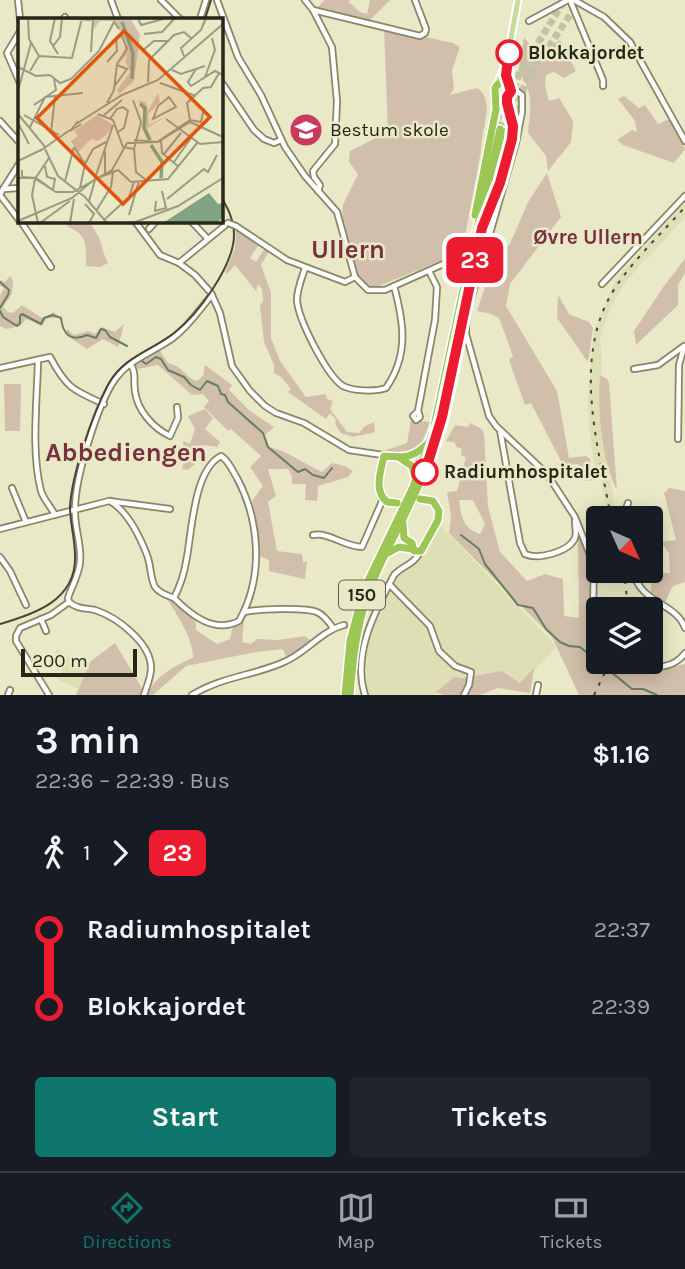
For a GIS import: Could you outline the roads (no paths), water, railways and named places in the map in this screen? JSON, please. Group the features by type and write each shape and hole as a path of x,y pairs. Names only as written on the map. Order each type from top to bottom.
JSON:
{"highway":[{"path":"467,271 478,197 496,109 495,88 501,82 508,91 507,107 513,136 503,173 482,228"},
{"path":"496,95 502,98 508,91"},
{"name":"150","path":"345,695 350,640 364,589 415,482 430,440 467,271 503,130 438,432 428,463 368,594 358,625 350,695"},
{"path":"397,503 383,499 379,484 384,456 400,458 415,455 430,440"},
{"path":"400,458 412,466 415,482"},
{"name":"150","path":"383,557 399,547 417,546 438,520 439,510 431,500 420,499"},
{"path":"405,515 403,535 417,546"}],"main road":[{"path":"508,91 507,61 518,0"},
{"path":"497,85 507,61"}],"street":[{"path":"18,0 20,18"},
{"path":"111,0 118,18"},
{"path":"161,0 179,18"},
{"path":"200,18 206,0"},
{"path":"217,0 238,57 261,95 281,140 296,165 337,212 355,277 368,290 376,291 394,286 459,257"},
{"path":"305,0 332,48 337,99 335,144 315,167 313,174 320,185 318,191"},
{"path":"313,10 417,36 425,33 425,23 415,0"},
{"path":"528,22 570,0"},
{"path":"570,0 603,86"},
{"path":"570,0 609,21 630,41 685,141"},
{"path":"18,35 7,53 18,78"},
{"path":"222,83 261,137 274,144 281,140"},
{"path":"508,91 522,101 522,117 466,323 467,337 490,419 547,474 575,517 594,565 593,597"},
{"path":"0,121 18,141"},
{"path":"18,166 1,192 18,217"},
{"path":"602,284 685,196"},
{"path":"21,222 51,267"},
{"path":"135,222 160,255 179,263 195,275 212,295 220,313 232,366 265,406 304,424 349,450 384,456"},
{"path":"149,229 155,222"},
{"path":"192,222 208,239"},
{"path":"179,263 228,223 287,260 305,268 345,282 355,277"},
{"path":"305,268 298,290 298,307 317,351 330,372 342,385 350,388 386,388 402,353 404,338 394,286"},
{"path":"418,411 435,320 436,285 429,271"},
{"path":"144,695 152,670 150,659 142,645 111,618 96,611 75,607 69,602 80,562 75,509 91,438 113,383 130,364 184,329 212,295"},
{"path":"634,369 658,365 684,346"},
{"path":"678,439 679,365 684,346"},
{"path":"0,368 50,357 67,384 104,404"},
{"path":"38,361 38,470 43,496 55,515"},
{"path":"130,364 134,369 135,395 139,404 157,428 170,436 178,418 177,407"},
{"path":"500,430 520,543 525,554 542,557 568,546 575,535 575,517"},
{"path":"109,500 123,512 133,527 147,555 155,587 174,598 194,617 219,626 230,626 239,621 244,612 257,552 255,529 245,494 228,462 221,456 208,468 195,503 187,561 174,598"},
{"path":"12,488 26,522"},
{"path":"313,536 320,534 362,547 383,499"},
{"path":"0,529 109,500 170,509"},
{"path":"365,695 361,679 364,641 398,571 414,562 417,546"},
{"path":"0,557 10,571 26,605"},
{"path":"638,583 639,587 676,615 685,628"},
{"path":"390,585 430,626 439,651 455,666 471,672 464,695"},
{"path":"49,695 15,639 20,628 69,602"},
{"path":"244,612 313,611 325,618 332,628"},
{"path":"41,619 46,631"},
{"path":"192,695 226,678 286,662 332,628 344,625"},
{"path":"663,666 679,661 685,653"},
{"path":"536,695 538,685"}],"waterway":[{"path":"0,282 9,290 0,308"},
{"path":"0,311 3,317 17,326 22,314 41,324 44,318 53,315 61,318 66,333 72,337 87,335 96,338 101,329 127,346"},
{"path":"142,361 146,364 156,357 161,359 168,370 184,377 200,390 207,381 218,386 228,402 263,433 268,447 298,472 305,469 324,478 332,468"},
{"path":"461,535 479,549 485,564 518,605 533,608 546,629 560,642 580,647 632,689 643,689 657,695"}],"tunnel":[{"path":"506,131 528,78 580,0"},
{"path":"500,129 519,74 564,1"}],"tram line":[{"path":"205,18 211,0"},
{"path":"0,624 40,610 61,594 69,583 74,570 75,555 70,513 72,493 84,445 96,412 114,375 129,361 174,333 204,302 213,288 228,260 234,235 230,214 222,199"}],"railway":[{"path":"609,506 592,401 594,343 602,315 615,288 639,256 685,207"},
{"path":"625,583 627,597"},
{"path":"594,695 604,674"}],"place":[{"name":"Blokkajordet","path":"509,53"},
{"name":"Bestum skole","path":"306,130"},
{"name":"Radiumhospitalet","path":"425,472"}],"district":[{"name":"Øvre Ullern","path":"588,237"},
{"name":"Ullern","path":"348,249"},
{"name":"Abbediengen","path":"126,452"}]}
